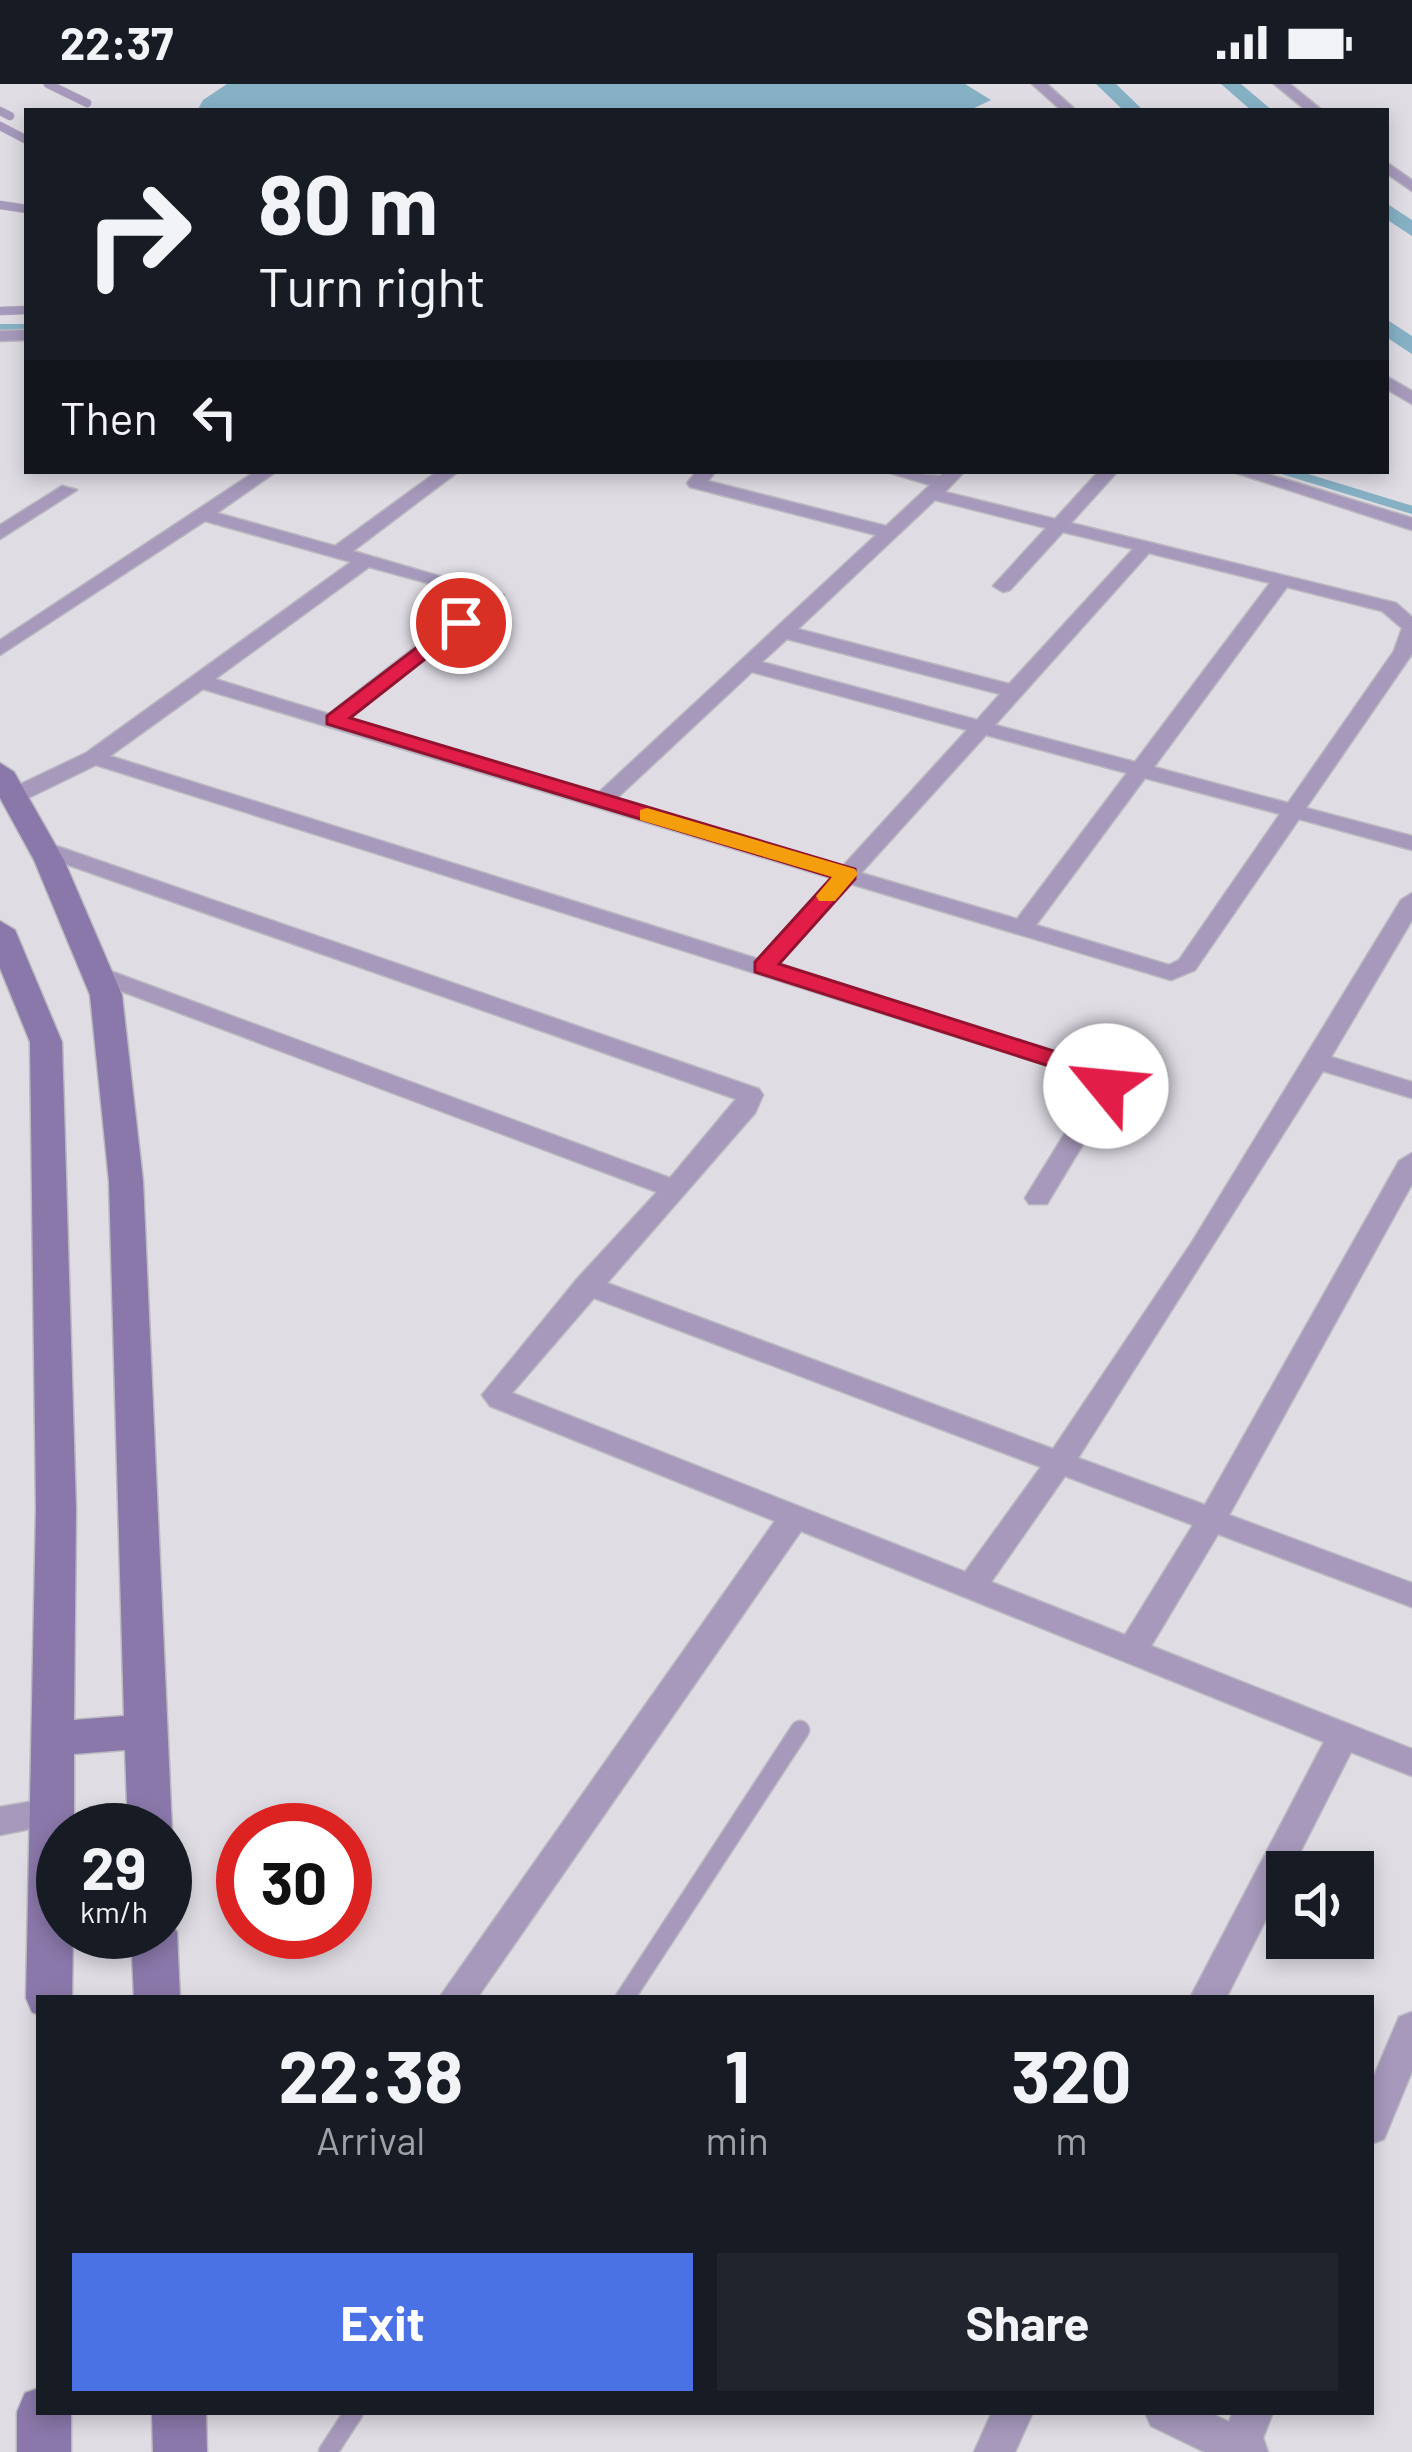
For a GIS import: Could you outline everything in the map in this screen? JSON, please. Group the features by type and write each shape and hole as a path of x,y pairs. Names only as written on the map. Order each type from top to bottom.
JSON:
{"street":[{"path":"1039,84 1067,108"},
{"path":"1281,84 1312,108"},
{"path":"0,649 264,474"},
{"path":"339,552 446,474"},
{"path":"704,474 695,483 890,533"},
{"path":"200,681 1160,972 1181,970 1404,651 1410,617 1389,607 1059,527 944,483 906,474"},
{"path":"1003,586 1106,474"},
{"path":"1249,474 1412,524"},
{"path":"602,801 944,483"},
{"path":"0,533 68,490"},
{"path":"202,515 494,595 334,720"},
{"path":"764,967 1144,548"},
{"path":"149,1803 127,1180 106,995 42,848 7,784 94,758 366,560"},
{"path":"1022,930 1280,583"},
{"path":"784,632 1014,692"},
{"path":"749,665 1412,843"},
{"path":"94,758 1104,1078 1106,1086 1037,1198"},
{"path":"42,848 750,1095 746,1107 496,1395 1412,1762"},
{"path":"972,1586 1063,1462 1317,1061 1412,900"},
{"path":"0,931 46,1042 56,1509 52,1803"},
{"path":"97,974 675,1190"},
{"path":"1317,1061 1412,1090"},
{"path":"1132,1650 1212,1519 1412,1161"},
{"path":"587,1286 1412,1594"},
{"path":"459,1995 795,1516"},
{"path":"52,1739 147,1731"},
{"path":"1210,1995 1344,1735"},
{"path":"0,1821 36,1815"},
{"path":"49,1995 50,1959"},
{"path":"155,1959 157,1995"},
{"path":"1374,2121 1412,2028"},
{"path":"44,2415 44,2452"},
{"path":"179,2415 180,2452"},
{"path":"994,2452 1012,2415"},
{"path":"1173,2415 1244,2441"}],"lane":[{"path":"48,84 87,104"},
{"path":"0,112 10,116"},
{"path":"627,1995 800,1730"},
{"path":"328,2452 352,2415"}],"water":[{"path":"227,84 965,84 991,100 974,108 199,108"}],"waterway":[{"path":"1105,84 1132,108"},
{"path":"1230,84 1260,108"},
{"path":"1389,211 1412,230"},
{"path":"0,327 24,327"},
{"path":"1389,328 1412,347"},
{"path":"1295,474 1412,510"}],"slow traffic":[{"path":"647,815 847,874 827,896"}],"route":[{"path":"461,623 334,720 847,874 764,967 1096,1073 1106,1086"}]}
